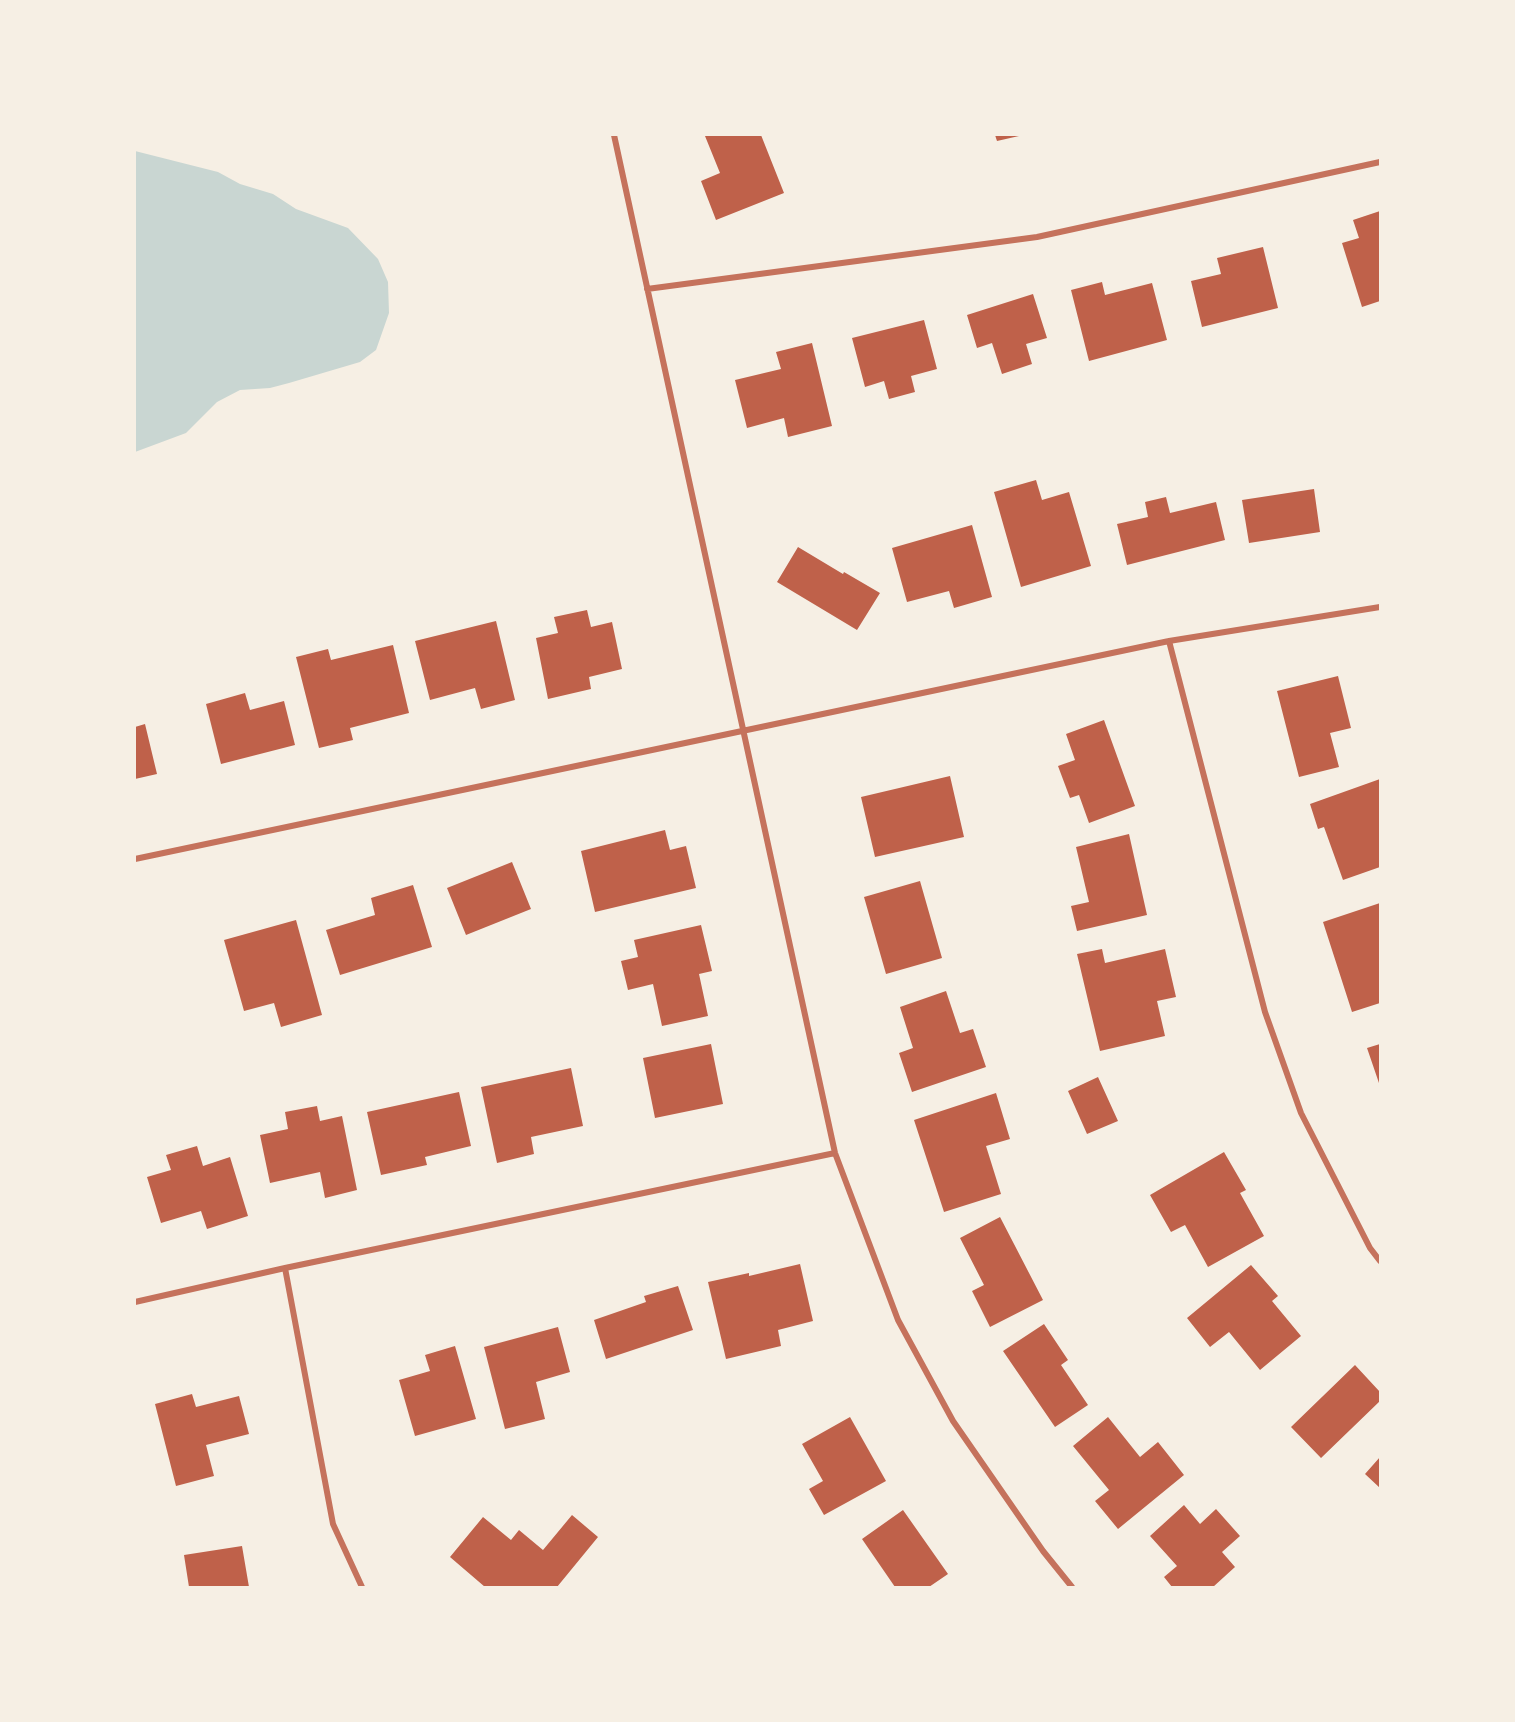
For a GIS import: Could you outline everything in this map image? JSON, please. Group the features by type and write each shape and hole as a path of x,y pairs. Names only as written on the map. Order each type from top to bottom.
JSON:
{"street":[{"path":"614,135 835,1153 898,1320 942,1401 953,1421 1042,1551 1071,1587"},
{"path":"647,289 1037,237 1380,162"},
{"path":"135,859 1169,641 1380,607"},
{"path":"1169,641 1265,1012 1301,1113 1370,1248 1380,1260"},
{"path":"135,1302 285,1268 835,1153"},
{"path":"285,1268 333,1524 362,1587"}],"shaded area":[{"path":"135,151 218,172 240,184 273,194 296,209 348,228 378,259 388,282 389,313 376,350 360,362 289,383 270,388 240,390 217,402 186,433 135,452"}],"building":[{"path":"761,135 784,193 716,220 701,181 720,173 705,136"},
{"path":"995,135 1018,135 1019,136 997,141"},
{"path":"1380,211 1380,301 1362,307 1342,243 1359,238 1353,220"},
{"path":"1263,247 1278,308 1202,327 1191,281 1221,274 1217,258"},
{"path":"1102,282 1105,295 1152,283 1167,340 1089,361 1071,290"},
{"path":"1033,294 1047,338 1026,344 1032,364 1002,374 992,343 977,348 967,315"},
{"path":"924,320 937,369 911,376 915,392 889,399 884,381 865,387 852,338"},
{"path":"812,343 832,426 788,437 784,418 747,428 735,380 781,369 776,352"},
{"path":"1036,480 1042,500 1069,492 1091,566 1021,587 994,492"},
{"path":"1314,489 1320,532 1249,543 1242,500"},
{"path":"1166,497 1170,513 1216,502 1225,540 1127,565 1117,524 1148,517 1145,502"},
{"path":"972,525 992,597 954,608 949,591 907,602 892,548"},
{"path":"798,547 880,593 857,630 777,582"},
{"path":"587,610 591,627 612,622 622,669 589,677 591,689 548,699 536,638 558,633 554,617"},
{"path":"496,621 515,700 481,709 475,688 430,700 415,641"},
{"path":"393,645 409,713 350,728 353,740 319,748 296,657 328,649 331,660"},
{"path":"1338,676 1351,728 1330,733 1339,767 1299,777 1277,691"},
{"path":"245,693 250,710 284,701 295,745 221,764 206,704"},
{"path":"1104,720 1135,806 1089,823 1079,795 1070,798 1058,766 1075,760 1066,734"},
{"path":"145,724 157,774 135,779 135,727"},
{"path":"950,776 964,837 875,857 861,797"},
{"path":"1380,779 1380,867 1343,880 1324,827 1318,829 1310,804"},
{"path":"665,830 670,850 686,846 696,888 595,912 581,851"},
{"path":"1129,834 1147,915 1077,931 1071,906 1089,902 1076,847"},
{"path":"512,862 531,909 466,935 447,888"},
{"path":"920,881 942,958 886,974 864,897"},
{"path":"413,885 432,947 340,975 326,930 375,915 371,898"},
{"path":"1380,903 1380,1003 1352,1012 1323,922"},
{"path":"296,920 322,1015 281,1027 274,1003 244,1011 224,940"},
{"path":"701,925 712,971 699,974 708,1016 662,1026 653,984 628,990 621,961 638,957 634,940"},
{"path":"1102,949 1105,963 1165,949 1176,997 1157,1001 1165,1036 1100,1051 1077,954"},
{"path":"946,991 960,1033 973,1029 986,1067 912,1092 899,1053 913,1048 900,1007"},
{"path":"711,1044 723,1104 655,1118 643,1058"},
{"path":"1380,1044 1380,1086 1367,1048"},
{"path":"571,1068 583,1126 531,1137 534,1154 497,1163 481,1087"},
{"path":"1098,1077 1118,1121 1087,1134 1068,1091"},
{"path":"459,1092 471,1146 425,1157 427,1165 381,1175 367,1112"},
{"path":"996,1093 1010,1139 986,1146 1001,1194 944,1212 914,1120"},
{"path":"317,1106 320,1121 342,1116 357,1190 325,1198 320,1172 270,1183 260,1135 288,1129 285,1112"},
{"path":"197,1146 203,1166 230,1157 248,1216 207,1229 201,1211 161,1223 147,1177 171,1170 166,1155"},
{"path":"1224,1152 1246,1190 1240,1193 1264,1236 1208,1267 1185,1225 1171,1232 1150,1195"},
{"path":"1000,1217 1043,1300 990,1327 972,1291 984,1285 960,1238"},
{"path":"800,1264 813,1321 778,1330 781,1346 726,1359 708,1282 749,1273 749,1276"},
{"path":"1251,1265 1278,1296 1272,1301 1301,1336 1260,1370 1229,1332 1210,1347 1187,1318"},
{"path":"678,1286 693,1330 606,1359 594,1320 646,1302 644,1296"},
{"path":"1044,1324 1068,1360 1061,1365 1088,1405 1055,1427 1003,1351"},
{"path":"558,1327 570,1372 536,1382 545,1419 505,1429 484,1347"},
{"path":"455,1346 476,1419 415,1436 399,1380 430,1371 425,1355"},
{"path":"1355,1365 1380,1392 1380,1401 1321,1458 1291,1427"},
{"path":"192,1394 196,1407 239,1396 249,1434 206,1445 214,1476 176,1486 155,1404"},
{"path":"850,1417 886,1481 824,1515 809,1489 823,1481 802,1444"},
{"path":"1108,1417 1140,1457 1158,1442 1184,1475 1118,1529 1095,1501 1109,1490 1073,1446"},
{"path":"1380,1457 1380,1488 1365,1474"},
{"path":"1184,1505 1200,1524 1216,1509 1240,1536 1222,1552 1235,1567 1213,1587 1172,1587 1164,1577 1177,1566 1150,1536"},
{"path":"903,1510 948,1574 929,1587 895,1587 862,1539"},
{"path":"572,1515 598,1537 557,1587 485,1587 450,1557 483,1517 511,1540 519,1530 543,1550"},
{"path":"242,1546 249,1587 189,1587 184,1555"}]}
